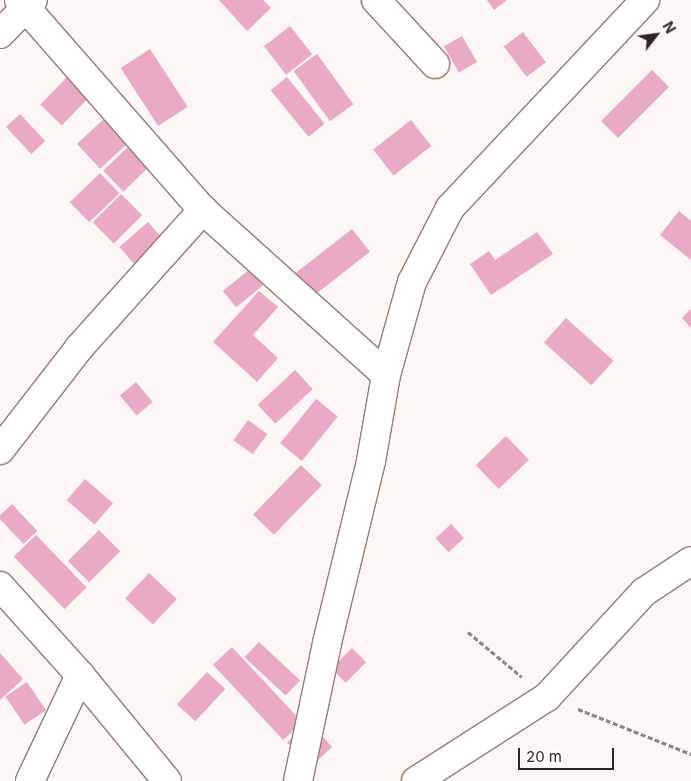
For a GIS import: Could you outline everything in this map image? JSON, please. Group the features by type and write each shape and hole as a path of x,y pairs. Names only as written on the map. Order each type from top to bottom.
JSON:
{"street":[{"path":"376,0 435,64"},
{"path":"298,781 327,643 371,461 386,375 412,282 450,208 645,0"},
{"path":"0,34 25,3 203,210 386,375"},
{"path":"0,450 79,348 203,210"},
{"path":"416,781 546,698 644,592 691,561"},
{"path":"0,586 80,675 167,781"},
{"path":"30,781 80,675"}],"building":[{"path":"219,0 263,0 271,8 247,31"},
{"path":"487,0 507,0 494,10"},
{"path":"290,26 312,54 286,75 264,46"},
{"path":"523,32 546,62 527,77 504,46"},
{"path":"462,36 477,62 459,72 444,46"},
{"path":"150,49 188,107 158,126 121,68"},
{"path":"317,54 353,104 330,121 294,71"},
{"path":"652,70 669,87 618,138 601,121"},
{"path":"68,76 90,97 62,126 40,105"},
{"path":"287,77 325,124 308,137 271,90"},
{"path":"20,114 45,141 31,154 6,127"},
{"path":"107,116 130,141 100,169 77,144"},
{"path":"411,120 431,146 393,176 373,150"},
{"path":"132,143 152,164 123,192 103,171"},
{"path":"100,173 119,193 89,222 70,202"},
{"path":"121,194 142,215 114,243 93,222"},
{"path":"679,211 691,221 691,260 660,235"},
{"path":"148,222 168,245 139,270 119,247"},
{"path":"352,229 370,252 310,299 292,276"},
{"path":"537,232 553,254 491,295 470,264 489,251 495,260"},
{"path":"250,269 263,285 236,307 223,291"},
{"path":"259,291 278,307 253,335 278,358 257,382 213,342"},
{"path":"691,309 691,328 682,318"},
{"path":"566,318 614,361 591,385 544,343"},
{"path":"295,370 313,389 275,424 258,405"},
{"path":"136,382 153,402 137,415 120,395"},
{"path":"316,399 338,417 302,461 280,443"},
{"path":"248,420 267,434 253,454 233,440"},
{"path":"506,436 529,460 499,489 476,465"},
{"path":"301,465 322,485 274,535 253,515"},
{"path":"85,479 113,503 95,524 67,500"},
{"path":"12,504 37,531 23,544 0,519 0,515"},
{"path":"451,524 464,538 449,552 436,538"},
{"path":"99,530 120,551 89,582 68,561"},
{"path":"36,535 87,588 64,609 14,557"},
{"path":"149,573 177,599 153,625 125,599"},
{"path":"259,642 300,680 286,696 245,657"},
{"path":"232,647 302,722 283,740 213,665"},
{"path":"352,648 366,662 346,683 331,669"},
{"path":"0,653 23,679 0,700"},
{"path":"207,672 225,689 195,721 177,704"},
{"path":"27,682 46,710 24,725 5,697"},
{"path":"309,722 332,747 310,767 287,742"}]}
